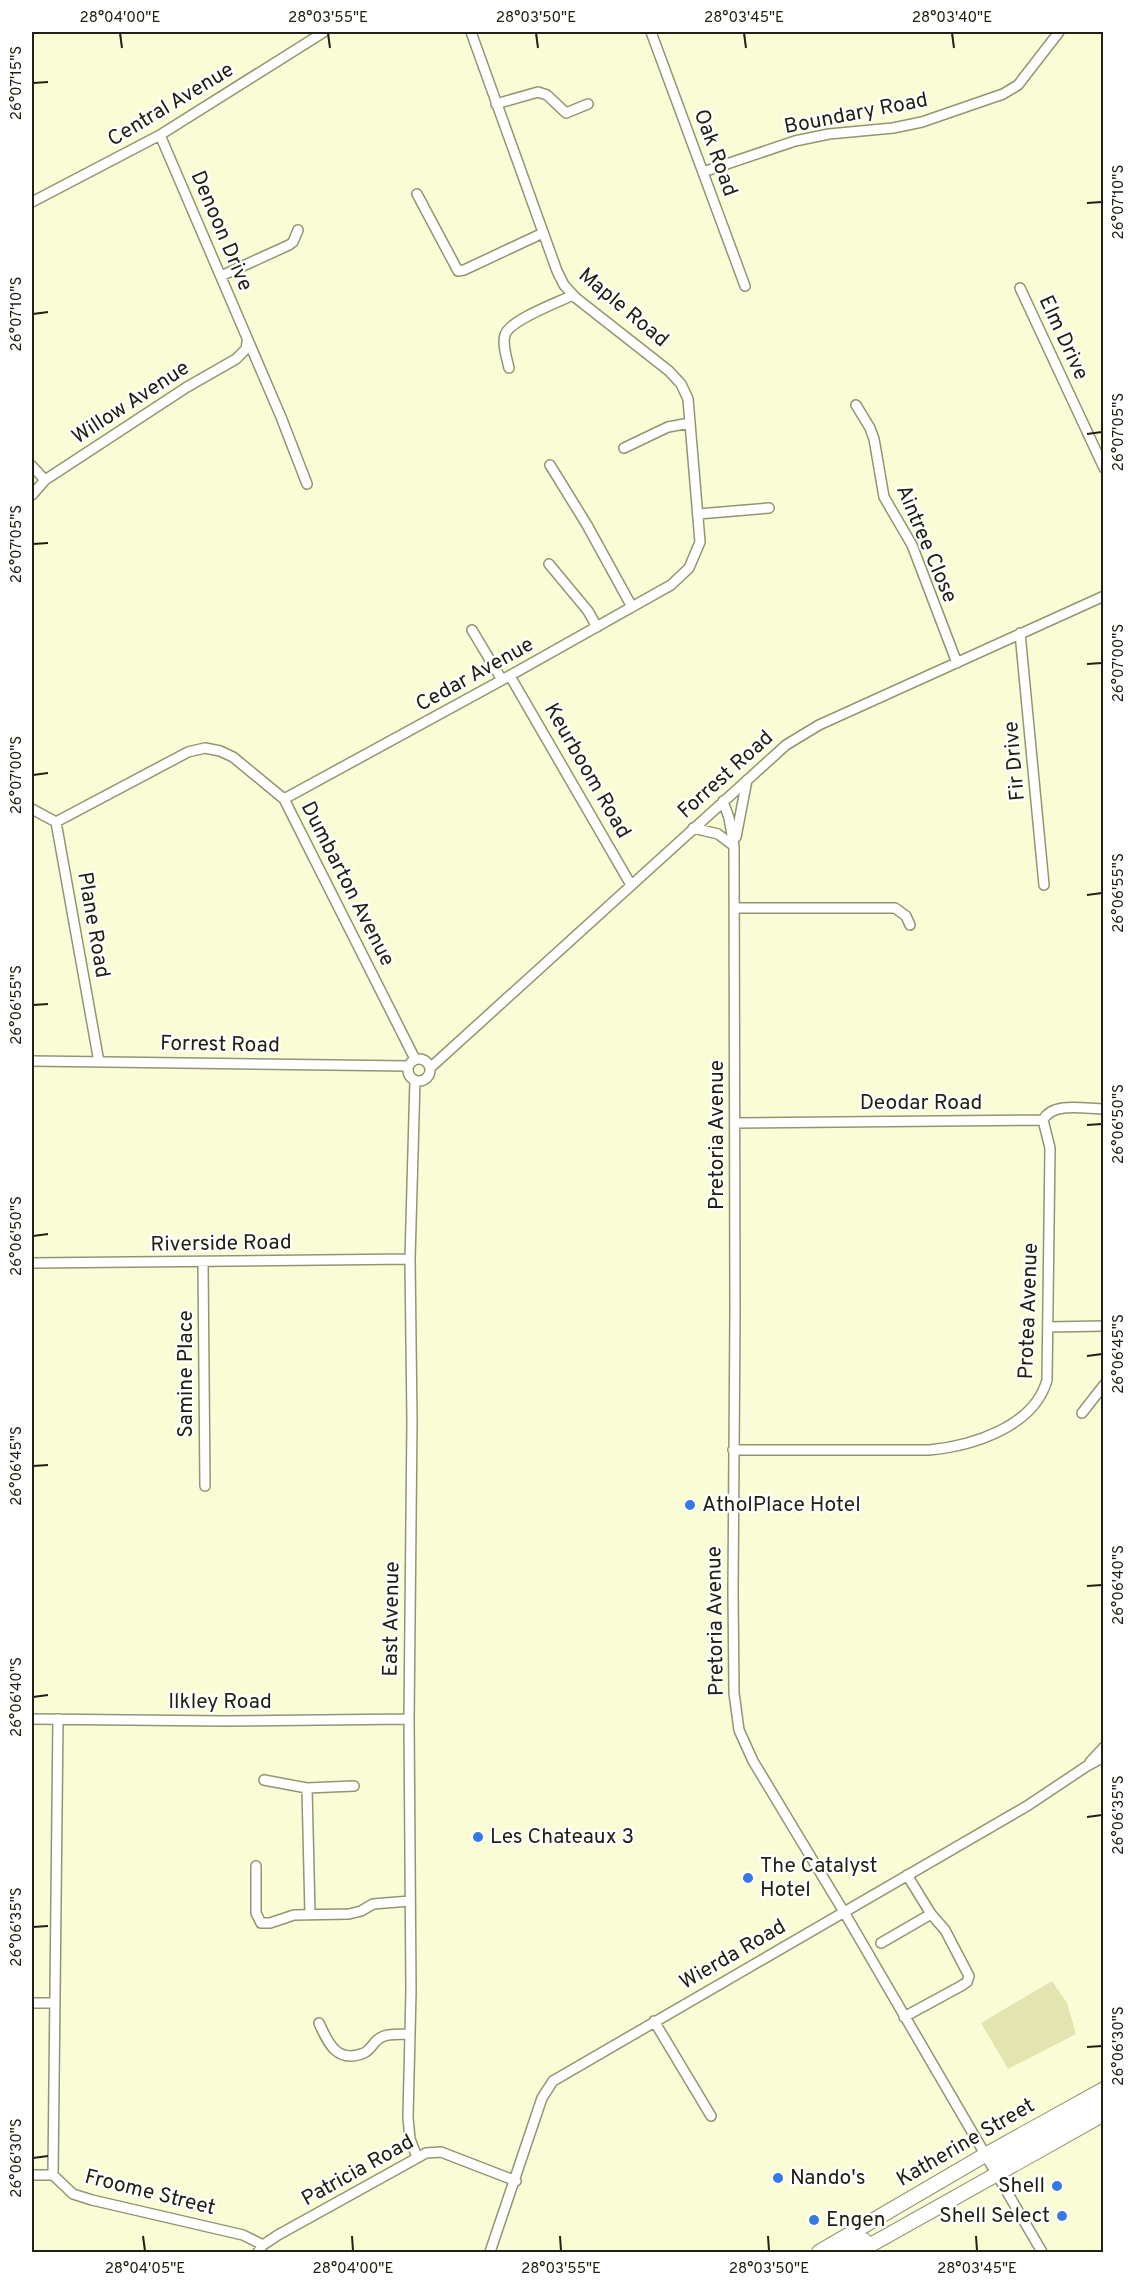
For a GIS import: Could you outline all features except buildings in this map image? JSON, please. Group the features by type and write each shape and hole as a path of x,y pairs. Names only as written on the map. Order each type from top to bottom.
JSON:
{"main road":[{"name":"Katherine Street","path":"819,2253 1104,2089"},
{"path":"986,2155 998,2159 1003,2158 1104,2102"},
{"name":"Katherine Street","path":"858,2253 1104,2114"},
{"path":"842,2253 962,2184 997,2174"}],"street":[{"name":"Central Avenue","path":"32,202 160,135 323,32"},
{"name":"Maple Road","path":"471,32 559,277 573,295 657,360 676,378 688,399 700,542 689,568 681,578"},
{"name":"Oak Road","path":"651,32 745,286"},
{"name":"Boundary Road","path":"703,172 795,141 921,122 1003,94 1018,85 1059,32"},
{"path":"496,104 533,92 547,95 566,113 588,105"},
{"name":"Denoon Drive","path":"160,135 281,417 307,484"},
{"path":"417,194 458,271 543,233"},
{"path":"221,276 289,245 293,242 298,230"},
{"name":"Elm Drive","path":"1020,288 1104,468"},
{"path":"509,368 504,340 508,329 518,321 573,295"},
{"name":"Willow Avenue","path":"32,495 45,480 187,387 236,359 246,349 247,342"},
{"name":"Aintree Close","path":"856,405 872,434 884,497 912,545 957,663"},
{"path":"624,448 668,427 690,423"},
{"path":"550,465 587,525 632,607"},
{"path":"32,466 45,480"},
{"path":"698,514 769,508"},
{"path":"549,564 588,611 597,627"},
{"name":"Cedar Avenue","path":"284,800 506,678 681,578"},
{"name":"Forrest Road","path":"430,1068 772,756 796,738 828,721 1104,596"},
{"name":"Keurboom Road","path":"472,630 506,678 526,701 631,885"},
{"name":"Fir Drive","path":"1020,633 1044,885"},
{"name":"Dumbarton Avenue","path":"56,822 188,752 205,748 233,757 284,800 412,1062"},
{"path":"693,828 718,834 734,846 747,780"},
{"name":"Pretoria Avenue","path":"723,801 734,846 734,1693 739,1730 753,1761 844,1912 1042,2253"},
{"path":"32,809 56,822"},
{"name":"Plane Road","path":"56,822 99,1062"},
{"path":"735,908 895,908 904,914 910,925"},
{"path":"425,1060 430,1068 427,1077 419,1081 408,1074 412,1062 425,1060"},
{"name":"Forrest Road","path":"32,1061 412,1062"},
{"name":"East Avenue","path":"415,1080 410,1259 412,1433 409,2132 417,2157"},
{"name":"Deodar Road","path":"735,1123 1043,1120 1049,1112 1057,1109 1104,1109"},
{"name":"Protea Avenue","path":"733,1450 929,1450 949,1448 982,1439 1029,1411 1042,1395 1047,1380 1050,1148 1043,1120"},
{"name":"Riverside Road","path":"32,1263 203,1263 410,1259"},
{"name":"Samine Place","path":"203,1263 205,1486"},
{"path":"1048,1327 1104,1326"},
{"path":"1082,1413 1104,1384"},
{"name":"Ilkley Road","path":"32,1719 224,1721 409,1719"},
{"path":"32,2175 53,2175 53,2003 58,1719"},
{"name":"Wierda Road","path":"1087,1766 1104,1747"},
{"name":"Wierda Road","path":"490,2253 542,2098 549,2086 573,2068 1027,1806 1104,1757"},
{"path":"264,1780 307,1788 354,1786"},
{"path":"307,1788 310,1914"},
{"path":"256,1866 256,1914 261,1923 270,1923 294,1915 349,1914 361,1911 373,1904 410,1901"},
{"path":"904,2017 968,1982 969,1976 945,1929 931,1914 907,1875"},
{"path":"880,1943 931,1914"},
{"path":"32,2003 53,2003"},
{"path":"654,2021 711,2116"},
{"path":"319,2024 328,2045 337,2053 353,2055 364,2053 383,2036 410,2034"},
{"name":"Patricia Road","path":"260,2249 426,2153 441,2152 516,2181"},
{"name":"Froome Street","path":"53,2175 81,2197 243,2235 260,2249"}],"green space":[{"path":"1052,1981 1067,2003 1076,2034 1008,2069 981,2023"}],"place":[{"name":"AtholPlace Hotel","path":"690,1505"},
{"name":"Les Chateaux 3","path":"478,1837"},
{"name":"The Catalyst Hotel","path":"748,1878"},
{"name":"Nando's","path":"778,2178"},
{"name":"Shell","path":"1057,2186"},
{"name":"Shell Select","path":"1062,2216"},
{"name":"Engen","path":"814,2220"}]}
